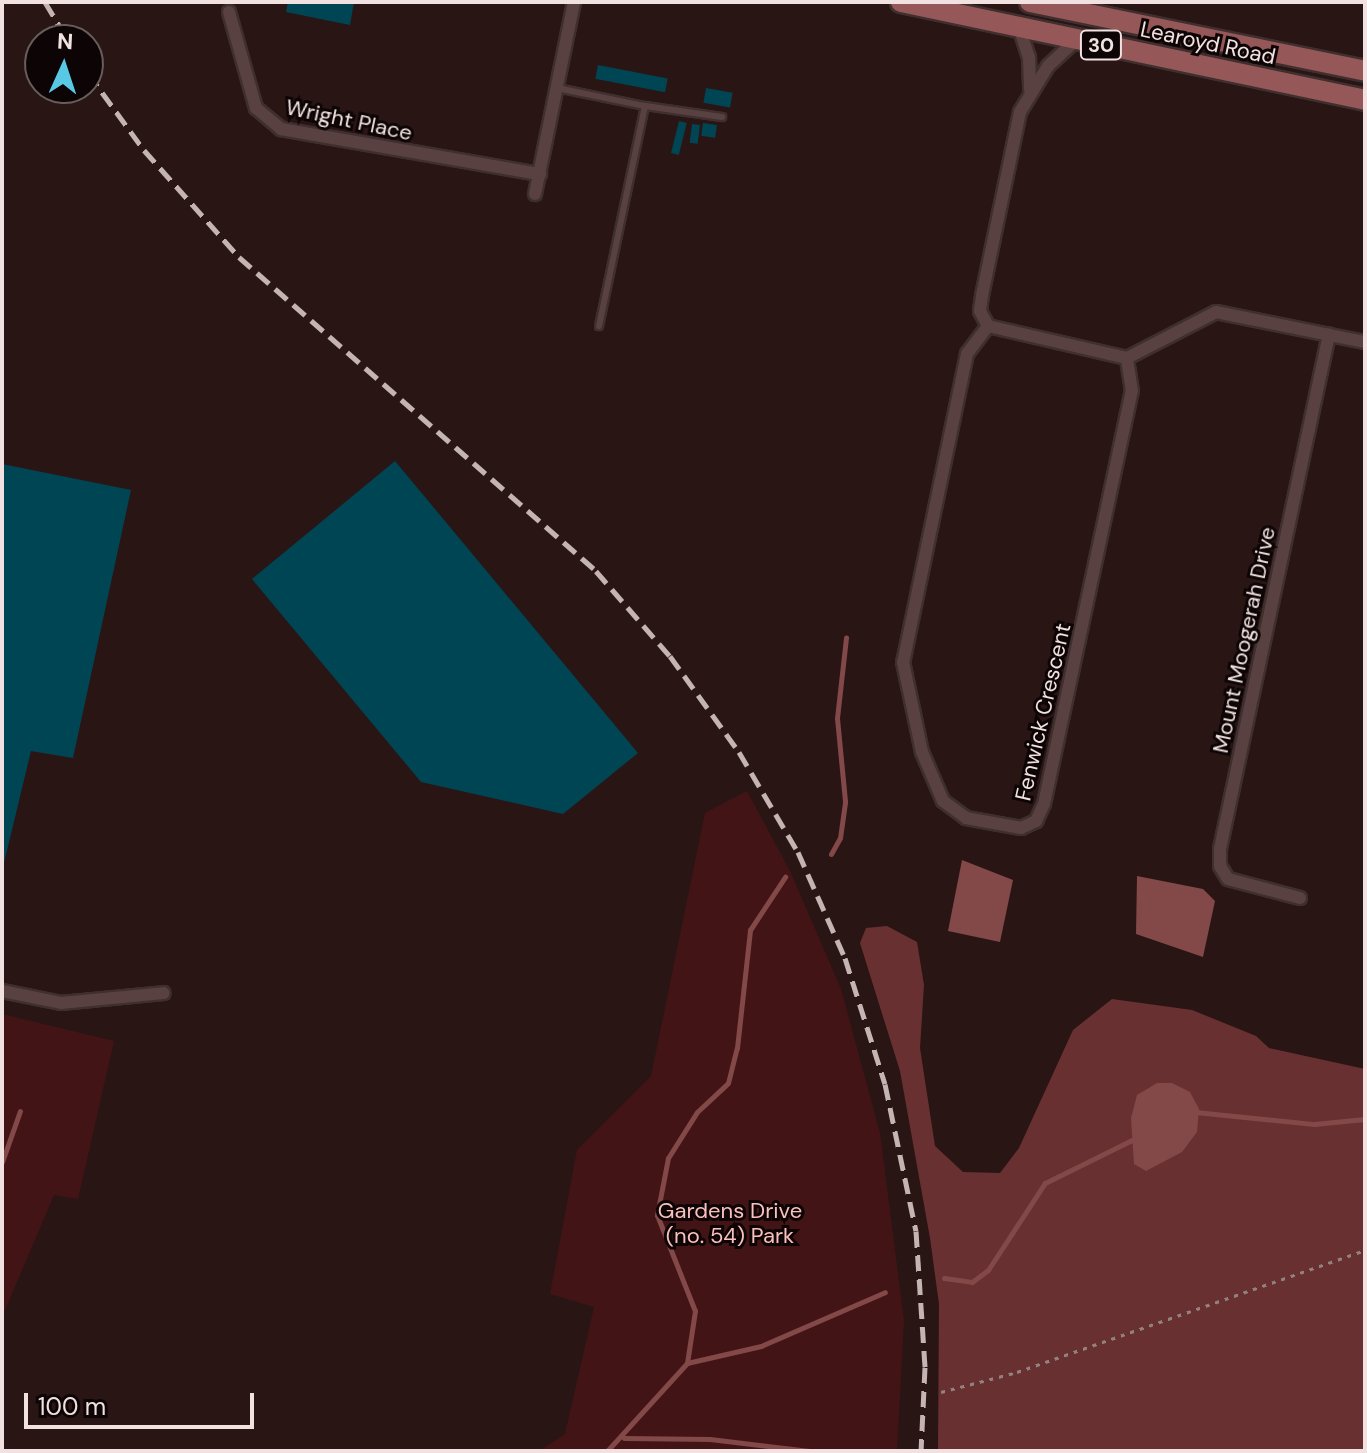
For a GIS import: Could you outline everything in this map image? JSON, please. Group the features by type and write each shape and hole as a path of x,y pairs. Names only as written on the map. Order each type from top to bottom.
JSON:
{"main road":[{"name":"Learoyd Road","path":"901,2 1365,100"},
{"name":"Learoyd Road","path":"1030,2 1365,71"}],"street":[{"path":"535,194 574,2"},
{"name":"Wright Place","path":"229,12 256,108 281,129 540,174"},
{"path":"1019,27 1029,57 1030,90"},
{"path":"1076,40 1030,90 1020,112 982,296 980,311 988,326 1127,358 1216,312 1365,342"},
{"name":"Fenwick Crescent","path":"988,326 967,354 903,662 919,743 943,801 957,814 981,821 1021,828 1036,821 1044,804 1132,391 1127,358"},
{"name":"Mount Moogerah Drive","path":"1300,898 1228,879 1220,866 1220,849 1329,334"},
{"path":"2,991 61,1003 164,993"}],"lane":[{"path":"557,88 645,106 722,117"},
{"path":"599,326 645,106"}],"path":[{"path":"941,1392 1017,1372 1365,1250"}],"green space":[{"name":"Gardens Drive (no. 54) Park","path":"747,791 790,871 841,989 880,1133 904,1320 897,1451 539,1451 565,1434 594,1307 550,1294 577,1150 651,1076 705,813"},
{"path":"2,1014 114,1041 78,1199 54,1195 2,1317"}],"shaded area":[{"path":"962,860 1013,880 1000,942 948,931"},
{"path":"1137,876 1203,889 1215,901 1203,957 1136,934"},
{"path":"887,926 917,942 924,985 920,1048 935,1146 963,1172 1000,1173 1019,1148 1073,1030 1112,999 1192,1010 1256,1036 1269,1048 1365,1069 1365,1451 938,1451 939,1304 930,1238 900,1071 860,943 866,928"},
{"path":"1157,1083 1172,1083 1190,1092 1199,1109 1197,1132 1182,1152 1146,1171 1134,1164 1131,1118 1137,1095"}],"building":[{"path":"288,2 354,2 350,25 286,12"},
{"path":"598,65 668,79 665,92 595,79"},
{"path":"706,88 733,93 730,107 703,103"},
{"path":"679,121 687,123 679,155 671,153"},
{"path":"703,123 717,125 715,138 701,136"},
{"path":"692,124 700,125 698,144 690,143"},
{"path":"395,461 638,753 563,814 421,782 252,579"},
{"path":"2,464 131,490 73,758 31,751 3,867"}],"waterway":[{"path":"831,854 840,838 845,801 837,718 846,638"},
{"path":"687,1363 695,1311 657,1215 668,1158 697,1112 728,1083 737,1048 750,930 785,877"},
{"path":"2,1162 20,1111"},
{"path":"1195,1112 1314,1124 1365,1119"},
{"path":"944,1278 972,1282 988,1270 1045,1183 1136,1138"},
{"path":"607,1451 687,1363 761,1346 885,1292"},
{"path":"624,1438 710,1439 809,1451"}],"railway":[{"path":"45,2 58,24"},
{"path":"104,95 144,150 239,257 596,571 670,656 739,752 798,852 845,958 885,1084 916,1231 925,1367 921,1451"}]}
